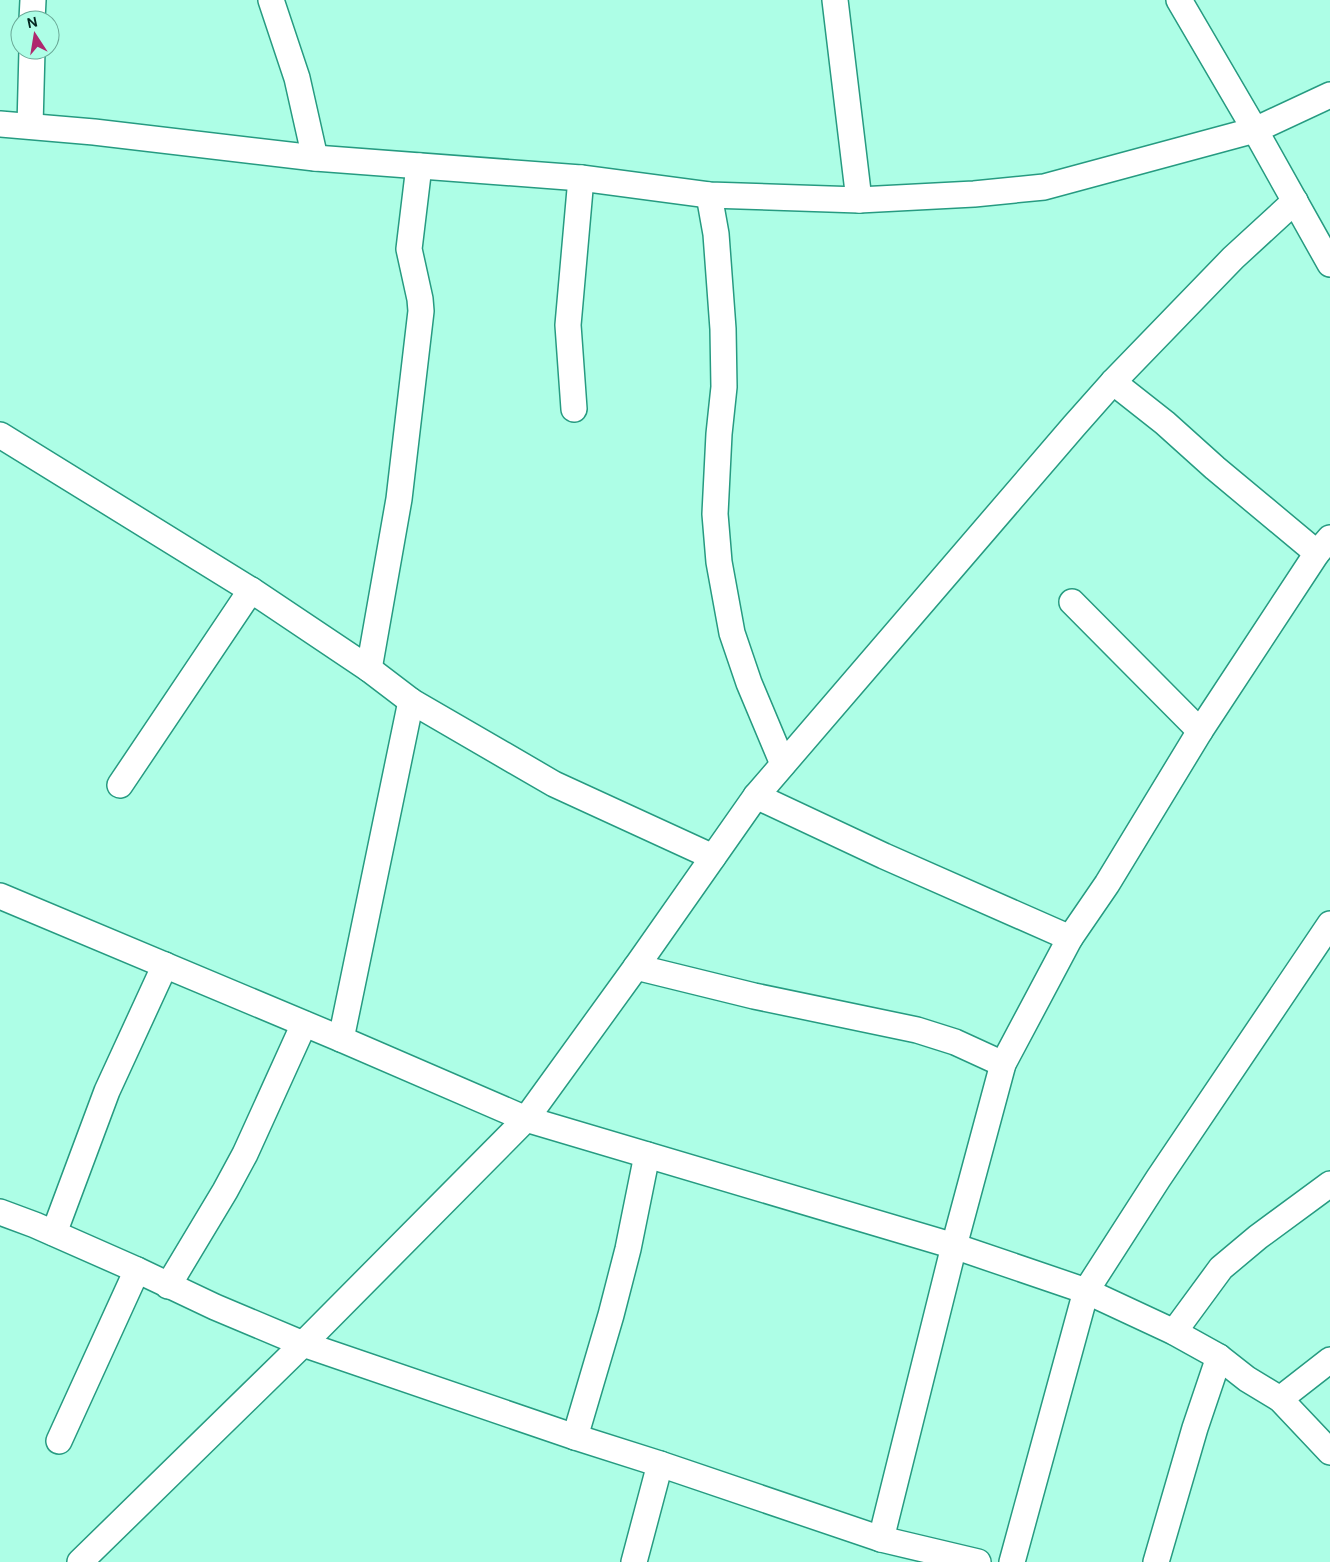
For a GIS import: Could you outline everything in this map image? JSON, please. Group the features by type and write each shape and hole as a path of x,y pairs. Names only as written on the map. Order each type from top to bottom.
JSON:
{"street":[{"path":"271,0 297,78 315,158"},
{"path":"835,0 859,200"},
{"path":"1179,0 1330,264"},
{"path":"30,126 32,60"},
{"path":"0,124 315,158 581,178 709,195 859,200 974,194 1044,187 1255,130 1330,95"},
{"path":"369,669 399,499 421,311 408,249 419,166"},
{"path":"574,409 568,325 581,178"},
{"path":"709,195 716,243 723,329 724,387 715,514 719,562 732,633 749,683 783,764"},
{"path":"80,1562 303,1344 526,1119 756,796 1074,426 1233,258 1295,201"},
{"path":"881,1539 954,1246 1002,1064 1070,938 1107,884 1200,731 1324,545 1215,468 1165,423 1114,382"},
{"path":"0,435 251,590 369,669 411,701 554,784 713,857"},
{"path":"120,785 251,590"},
{"path":"1072,602 1200,731"},
{"path":"341,1039 411,701"},
{"path":"756,796 884,856 1070,938"},
{"path":"0,896 526,1119 954,1246 1086,1291 1174,1332 1219,1357 1247,1379 1280,1399 1330,1452"},
{"path":"1012,1562 1086,1291 1158,1179 1330,924"},
{"path":"54,1233 107,1091 165,965"},
{"path":"636,967 754,996 917,1030 955,1042 1002,1064"},
{"path":"168,1286 245,1154 304,1024"},
{"path":"575,1437 611,1315 628,1249 646,1155"},
{"path":"1174,1332 1221,1268 1258,1237 1330,1184"},
{"path":"0,1212 54,1233 215,1307 303,1344 881,1539 978,1562"},
{"path":"59,1442 136,1270"},
{"path":"1156,1562 1219,1357"},
{"path":"1280,1399 1330,1360"},
{"path":"634,1562 660,1464"}]}
